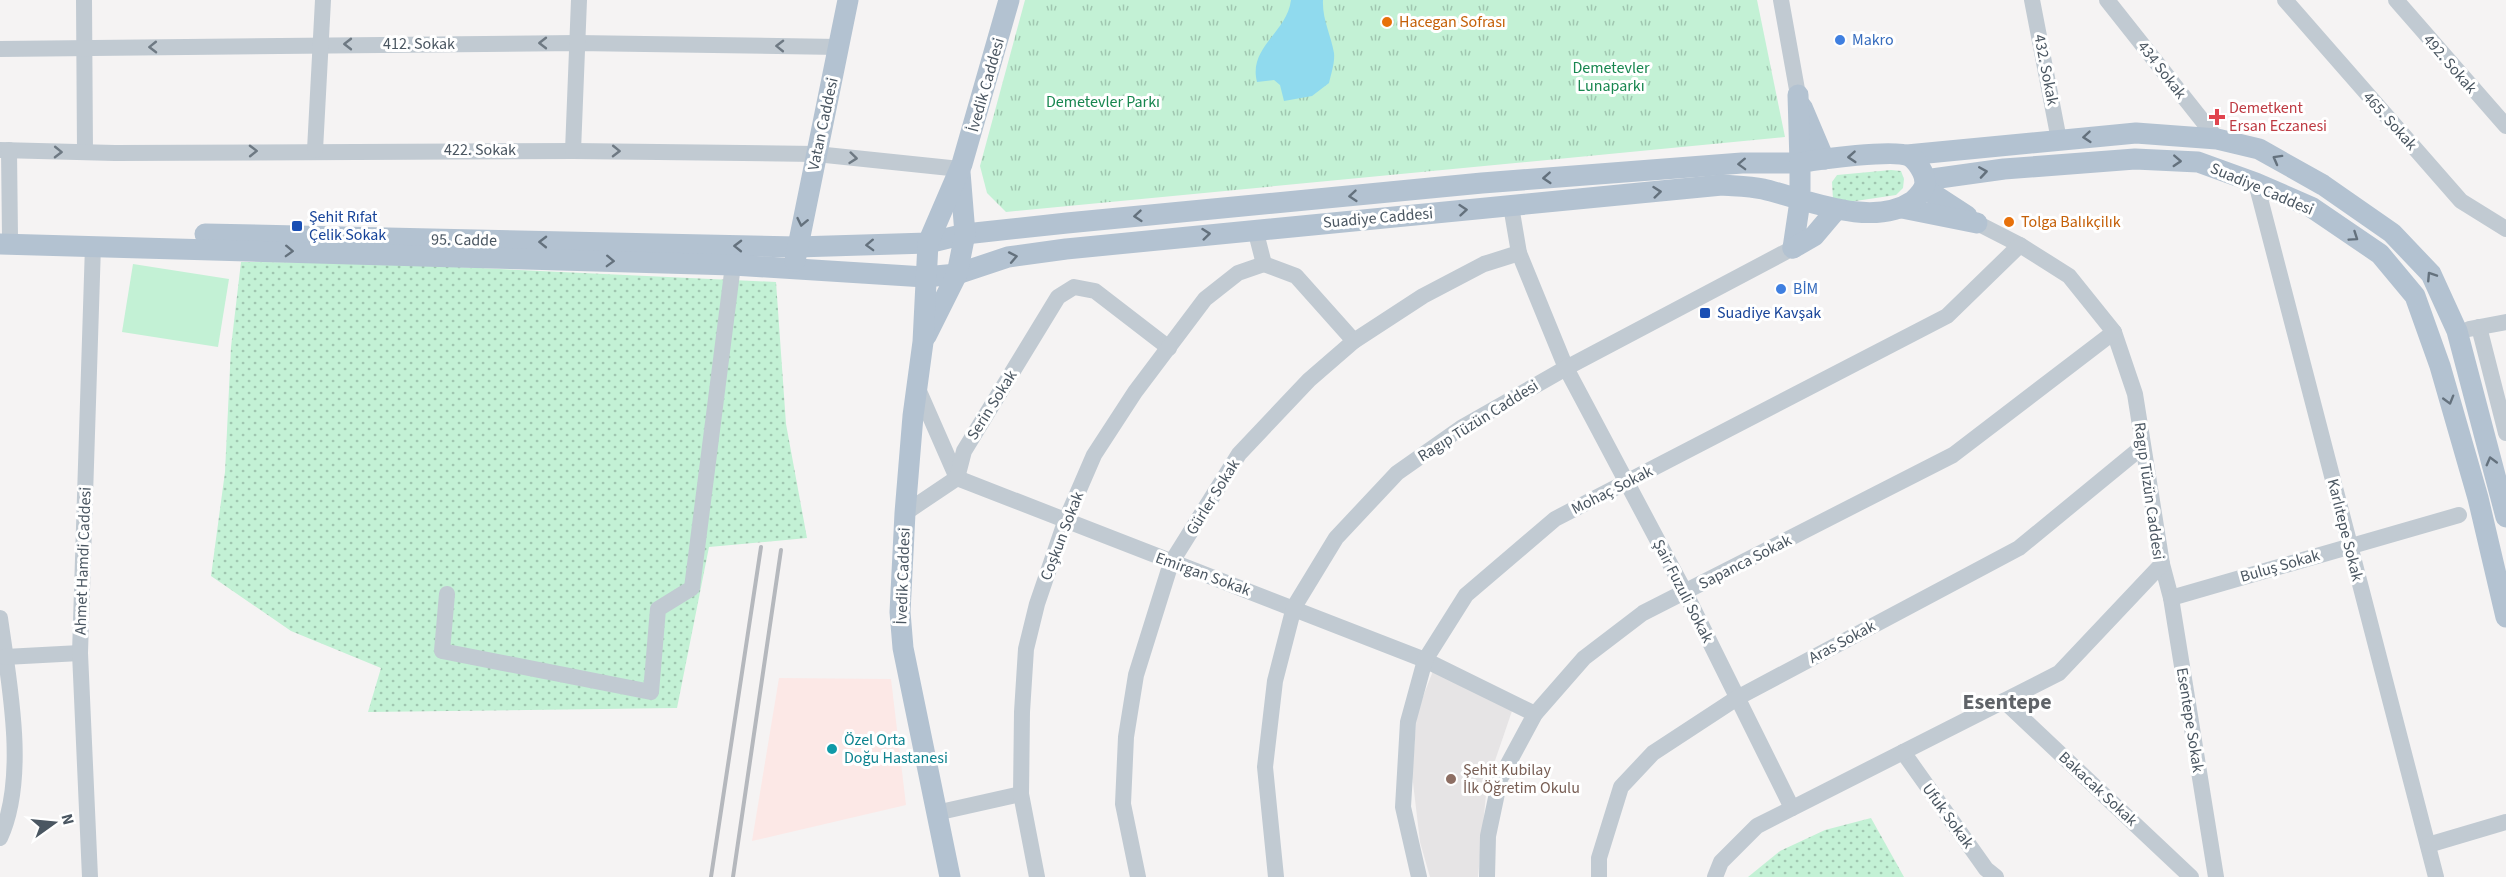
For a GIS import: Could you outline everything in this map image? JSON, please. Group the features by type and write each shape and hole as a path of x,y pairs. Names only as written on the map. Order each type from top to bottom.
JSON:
{"main road":[{"name":"Vatan Caddesi","path":"795,268 797,247 848,0"},
{"name":"İvedik Caddesi","path":"950,877 903,648 900,612 905,513 923,342 928,243 960,169 1010,0"},
{"path":"1798,95 1824,159"},
{"path":"1793,248 1800,201 1798,95"},
{"name":"Suadiye Caddesi","path":"965,234 1482,183 1742,163 1800,163 1824,159 1907,155 2136,133 2217,139 2259,149 2323,185 2392,233 2431,274 2457,331 2506,517"},
{"path":"1902,208 1918,197 1925,184 1915,160 1907,155"},
{"name":"Suadiye Caddesi","path":"1925,184 2004,169 2135,159 2198,162 2256,183 2311,207 2380,254 2415,296 2439,366 2478,498 2506,617"},
{"name":"İvedik Caddesi","path":"923,342 957,274 965,234 960,169"},
{"name":"Ragıp Tüzün Caddesi","path":"1925,184 1977,223"},
{"name":"Suadiye Caddesi","path":"957,274 1008,256 1256,229 1722,185 1762,188 1836,210 1867,211 1902,208"},
{"name":"Ragıp Tüzün Caddesi","path":"1902,208 1977,223"},
{"name":"Ragıp Tüzün Caddesi","path":"1793,248 1814,236 1836,210"},
{"path":"928,243 965,234"},
{"name":"95. Cadde","path":"6,237 797,247 928,243"},
{"name":"95. Cadde","path":"93,239 733,265 925,277"},
{"path":"925,277 957,274"}],"street":[{"path":"84,0 85,152"},
{"path":"315,150 323,0"},
{"path":"573,151 579,0"},
{"path":"1781,0 1798,95"},
{"name":"432. Sokak","path":"2032,0 2059,140"},
{"name":"434 Sokak","path":"2107,0 2217,139"},
{"name":"465. Sokak","path":"2285,0 2461,201 2506,229"},
{"name":"492. Sokak","path":"2396,0 2506,126"},
{"name":"412. Sokak","path":"0,49 577,43 839,47"},
{"path":"4,150 6,237"},
{"name":"422. Sokak","path":"4,150 85,152 573,151 816,154 960,169"},
{"name":"Karlıtepe Sokak","path":"2256,183 2436,877"},
{"name":"Şair Fuzuli Sokak","path":"1511,206 1520,253 1566,368 1685,592 1792,808"},
{"name":"Ragıp Tüzün Caddesi","path":"1715,877 1720,862 1757,826 2059,673 2162,564 2135,394 2114,332 2068,276 2020,245 1977,223"},
{"path":"1256,229 1264,264 1296,276 1354,341"},
{"name":"Ahmet Hamdi Caddesi","path":"90,877 80,653 93,239"},
{"name":"Mohaç Sokak","path":"1419,877 1403,807 1408,722 1425,660 1466,595 1556,519 1947,316 2020,245"},
{"name":"Ragıp Tüzün Caddesi","path":"1276,877 1265,767 1275,681 1294,607 1336,538 1396,473 1461,428 1566,368 1793,248"},
{"name":"Gürler Sokak","path":"1138,877 1123,804 1126,737 1136,675 1171,563 1239,454 1309,380 1354,341 1423,296 1484,264 1520,253"},
{"name":"Coşkun Sokak","path":"1037,877 1021,794 1022,711 1026,649 1037,604 1065,522 1094,455 1134,392 1205,299 1238,273 1264,264"},
{"path":"447,594 442,651 651,692 658,609 692,588 733,265"},
{"name":"Serin Sokak","path":"957,478 964,451 1058,297 1074,286 1095,291 1169,348"},
{"path":"2457,331 2506,322"},
{"path":"2479,327 2506,434"},
{"name":"Sapanca Sokak","path":"1487,877 1488,836 1500,779 1535,714 1584,658 1643,613 1953,455 2114,332"},
{"path":"905,513 957,478 918,389"},
{"name":"Aras Sokak","path":"1599,877 1599,858 1622,788 1653,753 1737,698 2019,548 2142,447"},
{"name":"Emirgan Sokak","path":"957,478 1171,563 1294,607 1425,660 1535,714"},
{"name":"Buluş Sokak","path":"2170,597 2458,515"},
{"name":"Esentepe Sokak","path":"2162,564 2170,597 2216,877"},
{"path":"0,618 16,771 6,825 0,838"},
{"path":"5,657 80,653"},
{"name":"Bakacak Sokak","path":"2004,701 2191,877"},
{"name":"Ufuk Sokak","path":"1903,752 1985,874"},
{"path":"936,813 1021,794"},
{"path":"2428,845 2506,822"}],"shaded area":[{"name":"Şehit Kubilay İlk Öğretim Okulu","path":"1433,671 1512,711 1487,784 1478,877 1430,877 1420,842 1412,774 1417,712"},
{"path":"779,678 891,679 906,805 752,841"}],"green space":[{"name":"Demetevler Parkı","path":"1025,0 1757,0 1785,137 1006,212 987,193 980,166"},
{"path":"1901,171 1904,179 1903,188 1896,195 1842,203 1833,199 1832,182 1837,175"},
{"path":"241,262 371,263 776,282 786,424 807,538 709,547 677,708 368,712 381,668 291,631 211,576 225,472 231,347"},
{"path":"133,264 229,279 218,347 122,332"},
{"path":"1871,818 1904,877 1748,877 1780,851 1825,830"}],"water":[{"path":"1291,0 1323,0 1334,61 1329,83 1312,96 1284,101 1280,85 1274,80 1257,82 1256,70 1263,49 1283,22"}],"railway":[{"path":"711,877 761,547"},
{"path":"733,877 781,550"}],"place":[{"name":"Hacegan Sofrası","path":"1387,22"},
{"name":"Makro","path":"1840,40"},
{"name":"Demetkent Ersan Eczanesi","path":"2217,117"},
{"name":"Tolga Balıkçilık","path":"2009,222"},
{"name":"Şehit Rıfat Çelik Sokak","path":"297,226"},
{"name":"BİM","path":"1781,289"},
{"name":"Suadiye Kavşak","path":"1705,313"},
{"name":"Özel Orta Doğu Hastanesi","path":"832,749"},
{"name":"Şehit Kubilay İlk Öğretim Okulu","path":"1451,779"}],"district":[{"name":"Esentepe","path":"2007,702"}],"park label":[{"name":"Demetevler Lunaparkı","path":"1611,77"}]}
